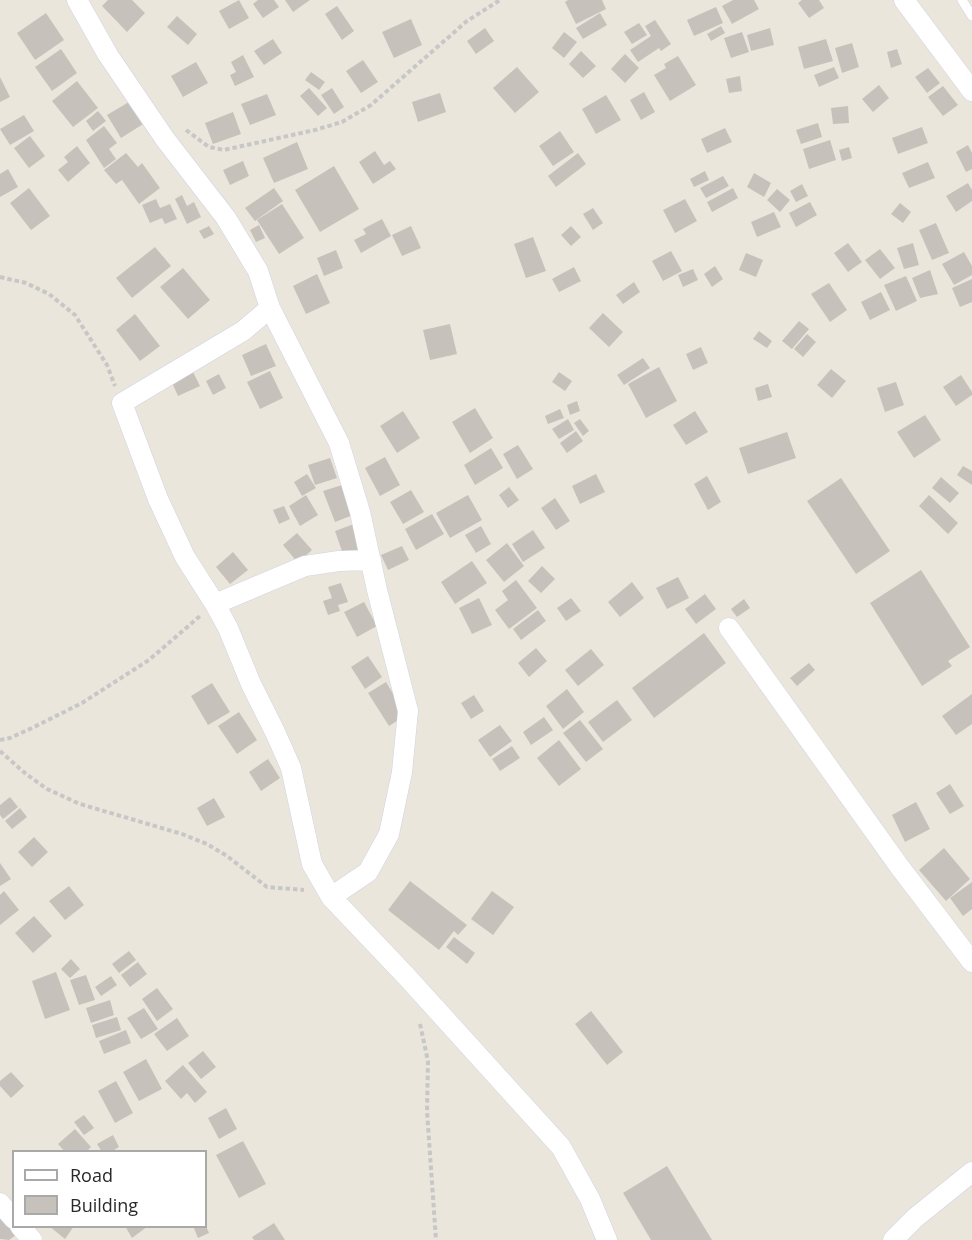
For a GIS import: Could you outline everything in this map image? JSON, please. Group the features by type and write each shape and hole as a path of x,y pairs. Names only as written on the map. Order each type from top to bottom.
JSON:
{"street":[{"path":"77,0 108,55 165,139 226,218 258,271 270,308 339,443 360,512 408,711 402,772 389,834 368,872 331,897"},
{"path":"904,0 972,91"},
{"path":"270,308 243,331 122,402 158,499 184,557 215,603 228,628 250,684 276,732 291,768 312,864 331,897 561,1147 590,1198 608,1240"},
{"path":"215,603 305,566 339,561 371,560"},
{"path":"729,628 972,962"},
{"path":"893,1240 915,1218 972,1172"},
{"path":"0,1203 12,1217"},
{"path":"21,1228 32,1240"}],"lane":[{"path":"962,0 972,16"}],"path":[{"path":"165,139 184,128 209,147 224,150 342,122 371,105 467,21 500,0"},
{"path":"0,277 26,283 49,294 75,315 107,365 122,402"},
{"path":"0,740 10,738 82,703 149,660 215,603"},
{"path":"0,751 47,789 80,804 182,834 207,844 227,856 267,887 298,889 331,897"},
{"path":"419,1018 428,1061 427,1111 436,1240"}],"building":[{"path":"108,0 132,0 145,13 127,32 102,6"},
{"path":"239,0 249,18 229,29 219,11"},
{"path":"258,0 274,0 279,7 263,18 253,4"},
{"path":"285,0 310,0 293,12"},
{"path":"568,0 602,0 606,9 576,24 565,2"},
{"path":"733,0 754,0 759,9 732,24 722,6"},
{"path":"802,0 819,0 824,8 809,18 798,3"},
{"path":"337,6 354,31 342,40 325,14"},
{"path":"716,7 723,23 694,36 687,20"},
{"path":"46,13 64,40 35,60 17,33"},
{"path":"600,13 607,25 583,39 576,28"},
{"path":"177,16 197,34 188,45 167,27"},
{"path":"411,19 422,45 394,58 382,32"},
{"path":"655,20 671,44 661,51 659,48 638,62 630,50 651,36 645,26"},
{"path":"639,23 647,35 632,44 624,32"},
{"path":"721,26 725,33 711,41 707,34"},
{"path":"485,28 494,41 476,54 467,41"},
{"path":"770,28 774,45 751,51 747,35"},
{"path":"564,32 577,42 564,58 552,48"},
{"path":"742,32 749,52 731,58 724,38"},
{"path":"273,39 282,53 264,65 254,51"},
{"path":"826,39 833,61 804,69 798,47"},
{"path":"852,43 859,67 842,73 835,48"},
{"path":"61,49 77,73 52,91 35,67"},
{"path":"897,49 902,64 891,68 887,52"},
{"path":"581,51 596,66 583,78 569,64"},
{"path":"625,54 639,68 625,83 611,69"},
{"path":"243,55 254,77 235,86 230,75 236,72 231,62"},
{"path":"678,56 696,85 670,101 654,75 666,68 664,64"},
{"path":"363,60 378,82 361,93 346,71"},
{"path":"196,62 208,83 183,97 171,76"},
{"path":"517,67 539,92 515,113 493,88"},
{"path":"834,67 839,78 819,87 814,75"},
{"path":"928,68 940,83 927,93 915,77"},
{"path":"311,72 325,82 319,90 305,80"},
{"path":"740,76 742,91 729,93 726,79"},
{"path":"0,77 10,97 0,102"},
{"path":"77,81 98,108 73,127 52,101"},
{"path":"879,85 889,98 873,112 862,99"},
{"path":"943,86 958,105 943,116 928,97"},
{"path":"309,88 327,108 318,116 300,96"},
{"path":"332,88 344,107 334,114 321,95"},
{"path":"644,92 655,112 641,120 630,100"},
{"path":"440,93 446,112 418,122 412,102"},
{"path":"267,94 276,115 250,125 241,104"},
{"path":"606,95 621,120 596,134 582,109"},
{"path":"134,99 148,121 121,138 107,115"},
{"path":"848,106 849,123 833,124 831,108"},
{"path":"98,111 106,121 93,131 86,121"},
{"path":"233,112 241,134 213,144 205,123"},
{"path":"24,115 34,131 10,145 0,129"},
{"path":"818,123 822,137 801,144 796,130"},
{"path":"104,126 117,143 109,149 116,159 104,168 86,140"},
{"path":"922,127 928,143 898,154 892,138"},
{"path":"725,128 732,142 707,153 701,139"},
{"path":"560,131 574,152 553,166 539,146"},
{"path":"30,136 45,156 29,168 14,148"},
{"path":"830,140 836,160 809,169 803,149"},
{"path":"297,142 308,169 274,183 263,158"},
{"path":"968,145 972,153 972,169 966,172 956,152"},
{"path":"77,146 90,163 68,182 58,170 68,162 64,157"},
{"path":"849,147 852,158 842,161 839,150"},
{"path":"375,151 384,165 390,161 396,169 373,184 359,162"},
{"path":"126,153 138,167 142,163 160,188 139,204 122,180 116,184 104,170"},
{"path":"578,153 586,164 556,187 548,176"},
{"path":"243,161 249,176 230,185 223,170"},
{"path":"928,162 935,178 909,188 902,173"},
{"path":"334,166 359,209 320,232 295,190"},
{"path":"8,169 18,187 0,197 0,174"},
{"path":"705,171 709,180 694,187 690,179"},
{"path":"754,173 771,183 764,197 747,187"},
{"path":"723,176 729,186 706,198 700,188"},
{"path":"968,183 972,190 972,201 956,212 946,196"},
{"path":"802,184 808,196 796,202 790,191"},
{"path":"29,188 50,216 31,230 10,203"},
{"path":"274,188 283,201 255,221 245,208"},
{"path":"733,188 738,198 712,212 707,202"},
{"path":"777,189 790,200 780,212 767,200"},
{"path":"182,195 187,206 194,202 201,217 187,224 175,199"},
{"path":"156,199 160,208 170,204 177,219 165,224 162,218 150,223 142,205"},
{"path":"685,199 697,221 675,233 663,210"},
{"path":"810,202 817,215 796,227 789,213"},
{"path":"900,203 911,212 903,223 891,214"},
{"path":"282,204 304,238 279,254 257,220"},
{"path":"593,208 603,223 593,230 583,214"},
{"path":"774,212 781,227 757,237 751,222"},
{"path":"382,219 391,236 361,253 354,240 366,234 363,229"},
{"path":"936,223 949,253 932,260 919,230"},
{"path":"259,225 265,238 256,242 250,230"},
{"path":"209,226 214,234 204,239 199,231"},
{"path":"411,226 421,248 402,256 392,235"},
{"path":"571,226 581,237 571,246 561,235"},
{"path":"533,237 546,271 526,278 514,244"},
{"path":"848,243 862,262 848,272 834,253"},
{"path":"913,243 919,265 904,269 897,248"},
{"path":"155,247 171,266 132,298 116,278"},
{"path":"880,249 895,268 880,279 865,260"},
{"path":"336,250 343,268 324,276 317,258"},
{"path":"671,251 682,271 663,281 652,261"},
{"path":"964,252 972,266 972,275 954,285 942,264"},
{"path":"746,253 763,260 756,277 739,270"},
{"path":"715,266 723,279 712,287 704,274"},
{"path":"574,267 581,281 559,292 552,279"},
{"path":"183,268 210,300 188,319 160,287"},
{"path":"693,269 698,280 683,287 678,275"},
{"path":"930,270 938,294 920,298 912,278"},
{"path":"317,274 330,303 306,314 293,286"},
{"path":"906,276 917,301 896,311 884,285"},
{"path":"972,279 972,302 960,307 952,288"},
{"path":"634,282 640,292 623,304 616,295"},
{"path":"829,283 847,310 830,322 811,294"},
{"path":"881,292 890,310 870,320 861,302"},
{"path":"603,313 623,332 609,347 589,328"},
{"path":"135,314 160,346 140,361 116,330"},
{"path":"799,321 809,329 792,349 782,341"},
{"path":"450,324 457,354 430,360 423,330"},
{"path":"759,331 772,341 767,348 753,339"},
{"path":"807,334 816,342 803,357 794,349"},
{"path":"266,344 276,366 251,376 242,355"},
{"path":"701,347 708,363 693,370 686,354"},
{"path":"643,358 650,368 624,385 617,375"},
{"path":"190,366 200,386 178,396 169,376"},
{"path":"659,367 677,401 646,418 628,384"},
{"path":"831,369 846,381 832,398 817,385"},
{"path":"270,371 283,398 260,409 247,382"},
{"path":"559,372 572,381 565,391 552,382"},
{"path":"219,374 226,388 213,395 206,381"},
{"path":"961,375 972,395 956,406 943,387"},
{"path":"896,382 904,405 885,412 877,388"},
{"path":"768,384 772,397 758,401 755,388"},
{"path":"577,401 580,411 570,415 567,405"},
{"path":"475,408 493,438 470,453 452,422"},
{"path":"560,409 564,418 548,424 545,416"},
{"path":"403,411 420,438 397,453 380,426"},
{"path":"695,411 708,432 686,445 673,425"},
{"path":"925,415 941,440 914,458 897,432"},
{"path":"568,419 574,430 559,439 552,429"},
{"path":"580,419 589,431 583,436 574,423"},
{"path":"576,431 583,441 567,453 560,443"},
{"path":"787,432 796,458 748,474 739,448"},
{"path":"518,445 533,469 517,479 503,454"},
{"path":"491,448 503,468 475,485 464,465"},
{"path":"385,457 400,485 380,496 365,468"},
{"path":"330,458 337,478 315,485 308,465"},
{"path":"963,466 972,471 972,485 957,475"},
{"path":"307,474 316,488 302,496 294,482"},
{"path":"596,474 605,492 580,504 572,486"},
{"path":"707,476 721,502 708,510 694,484"},
{"path":"941,477 959,493 950,503 932,488"},
{"path":"841,478 890,551 856,574 807,501"},
{"path":"342,485 353,515 335,522 323,491"},
{"path":"509,487 519,500 508,508 499,495"},
{"path":"411,490 424,512 403,524 390,502"},
{"path":"306,495 318,515 300,526 289,506"},
{"path":"468,495 482,520 450,538 436,513"},
{"path":"929,495 958,523 948,534 919,506"},
{"path":"555,498 570,521 556,530 541,508"},
{"path":"284,506 290,519 279,524 273,510"},
{"path":"432,514 444,534 416,550 405,529"},
{"path":"354,524 364,549 344,557 335,531"},
{"path":"481,526 491,544 476,553 465,535"},
{"path":"533,530 545,548 523,562 512,544"},
{"path":"297,533 312,550 298,563 283,545"},
{"path":"507,543 524,566 504,582 486,560"},
{"path":"402,546 409,560 388,570 381,555"},
{"path":"233,552 248,570 230,584 216,567"},
{"path":"472,561 487,583 455,604 441,582"},
{"path":"542,566 555,579 541,593 528,581"},
{"path":"921,570 970,647 948,661 952,666 922,686 870,603"},
{"path":"678,577 689,598 667,609 656,588"},
{"path":"516,580 537,608 509,629 495,610 508,600 502,591"},
{"path":"632,582 644,598 620,617 608,602"},
{"path":"341,583 348,602 338,605 340,611 328,615 323,601 332,598 328,587"},
{"path":"705,594 716,609 696,624 685,609"},
{"path":"479,598 492,625 472,634 459,608"},
{"path":"571,598 581,611 566,621 557,608"},
{"path":"744,599 750,608 737,617 731,609"},
{"path":"364,602 377,626 357,637 344,612"},
{"path":"538,610 546,621 521,640 513,629"},
{"path":"704,633 726,663 654,718 632,688"},
{"path":"536,648 547,661 529,677 518,663"},
{"path":"591,649 604,665 578,686 565,670"},
{"path":"368,656 382,677 365,689 351,667"},
{"path":"809,663 815,670 797,686 790,678"},
{"path":"386,682 406,715 389,726 368,693"},
{"path":"212,683 230,712 208,725 191,696"},
{"path":"567,689 584,712 563,729 546,706"},
{"path":"972,694 972,724 956,735 942,716"},
{"path":"474,695 484,711 471,719 461,703"},
{"path":"617,700 632,720 603,742 588,722"},
{"path":"239,712 257,740 237,754 218,726"},
{"path":"544,717 553,730 531,745 523,732"},
{"path":"580,720 603,749 586,762 563,733"},
{"path":"500,725 512,741 490,757 478,740"},
{"path":"559,740 581,769 559,786 537,758"},
{"path":"512,746 520,758 500,771 492,759"},
{"path":"268,759 280,778 261,791 249,772"},
{"path":"950,784 964,806 950,814 936,793"},
{"path":"10,797 18,807 3,819 0,815 0,805"},
{"path":"214,798 225,817 207,826 197,808"},
{"path":"916,802 930,829 905,842 892,815"},
{"path":"20,808 27,817 12,829 5,821"},
{"path":"34,837 48,852 32,867 18,852"},
{"path":"944,848 970,879 946,901 919,870"},
{"path":"0,863 11,879 0,886"},
{"path":"410,881 467,925 458,935 454,931 439,950 388,910"},
{"path":"972,882 972,909 963,916 950,898"},
{"path":"69,886 84,905 65,920 49,901"},
{"path":"4,891 19,910 0,925 0,895"},
{"path":"492,891 514,907 493,935 471,919"},
{"path":"34,916 52,936 33,953 15,933"},
{"path":"454,937 475,953 467,964 446,947"},
{"path":"129,951 136,960 119,973 112,964"},
{"path":"71,959 80,969 70,978 61,969"},
{"path":"138,962 147,974 130,987 121,975"},
{"path":"56,972 70,1010 45,1019 32,981"},
{"path":"86,975 95,1000 79,1005 70,980"},
{"path":"111,976 117,985 101,996 95,987"},
{"path":"157,988 173,1009 157,1021 142,999"},
{"path":"110,1000 114,1015 91,1023 86,1008"},
{"path":"144,1008 158,1029 141,1039 127,1018"},
{"path":"591,1011 623,1052 607,1065 575,1024"},
{"path":"117,1017 121,1030 96,1038 92,1025"},
{"path":"177,1018 189,1036 167,1051 154,1034"},
{"path":"126,1030 131,1043 104,1054 99,1041"},
{"path":"203,1051 216,1067 201,1079 188,1063"},
{"path":"146,1059 162,1089 139,1101 123,1072"},
{"path":"183,1065 207,1092 195,1103 187,1093 181,1099 165,1081"},
{"path":"11,1072 24,1086 11,1098 0,1086 0,1081"},
{"path":"116,1081 133,1113 115,1123 98,1091"},
{"path":"226,1108 237,1129 219,1139 208,1118"},
{"path":"84,1115 94,1128 84,1135 74,1122"},
{"path":"75,1129 91,1147 88,1150 63,1150 58,1144"},
{"path":"113,1135 119,1147 114,1150 101,1150 97,1144"},
{"path":"243,1141 266,1184 239,1198 216,1155"},
{"path":"667,1166 712,1240 651,1240 623,1193"},
{"path":"0,1214 16,1235 9,1240 0,1239"},
{"path":"274,1223 285,1240 254,1240 252,1237"},
{"path":"51,1228 73,1228 65,1239"},
{"path":"126,1228 145,1228 132,1238"},
{"path":"194,1228 207,1228 209,1233 198,1238"}]}
